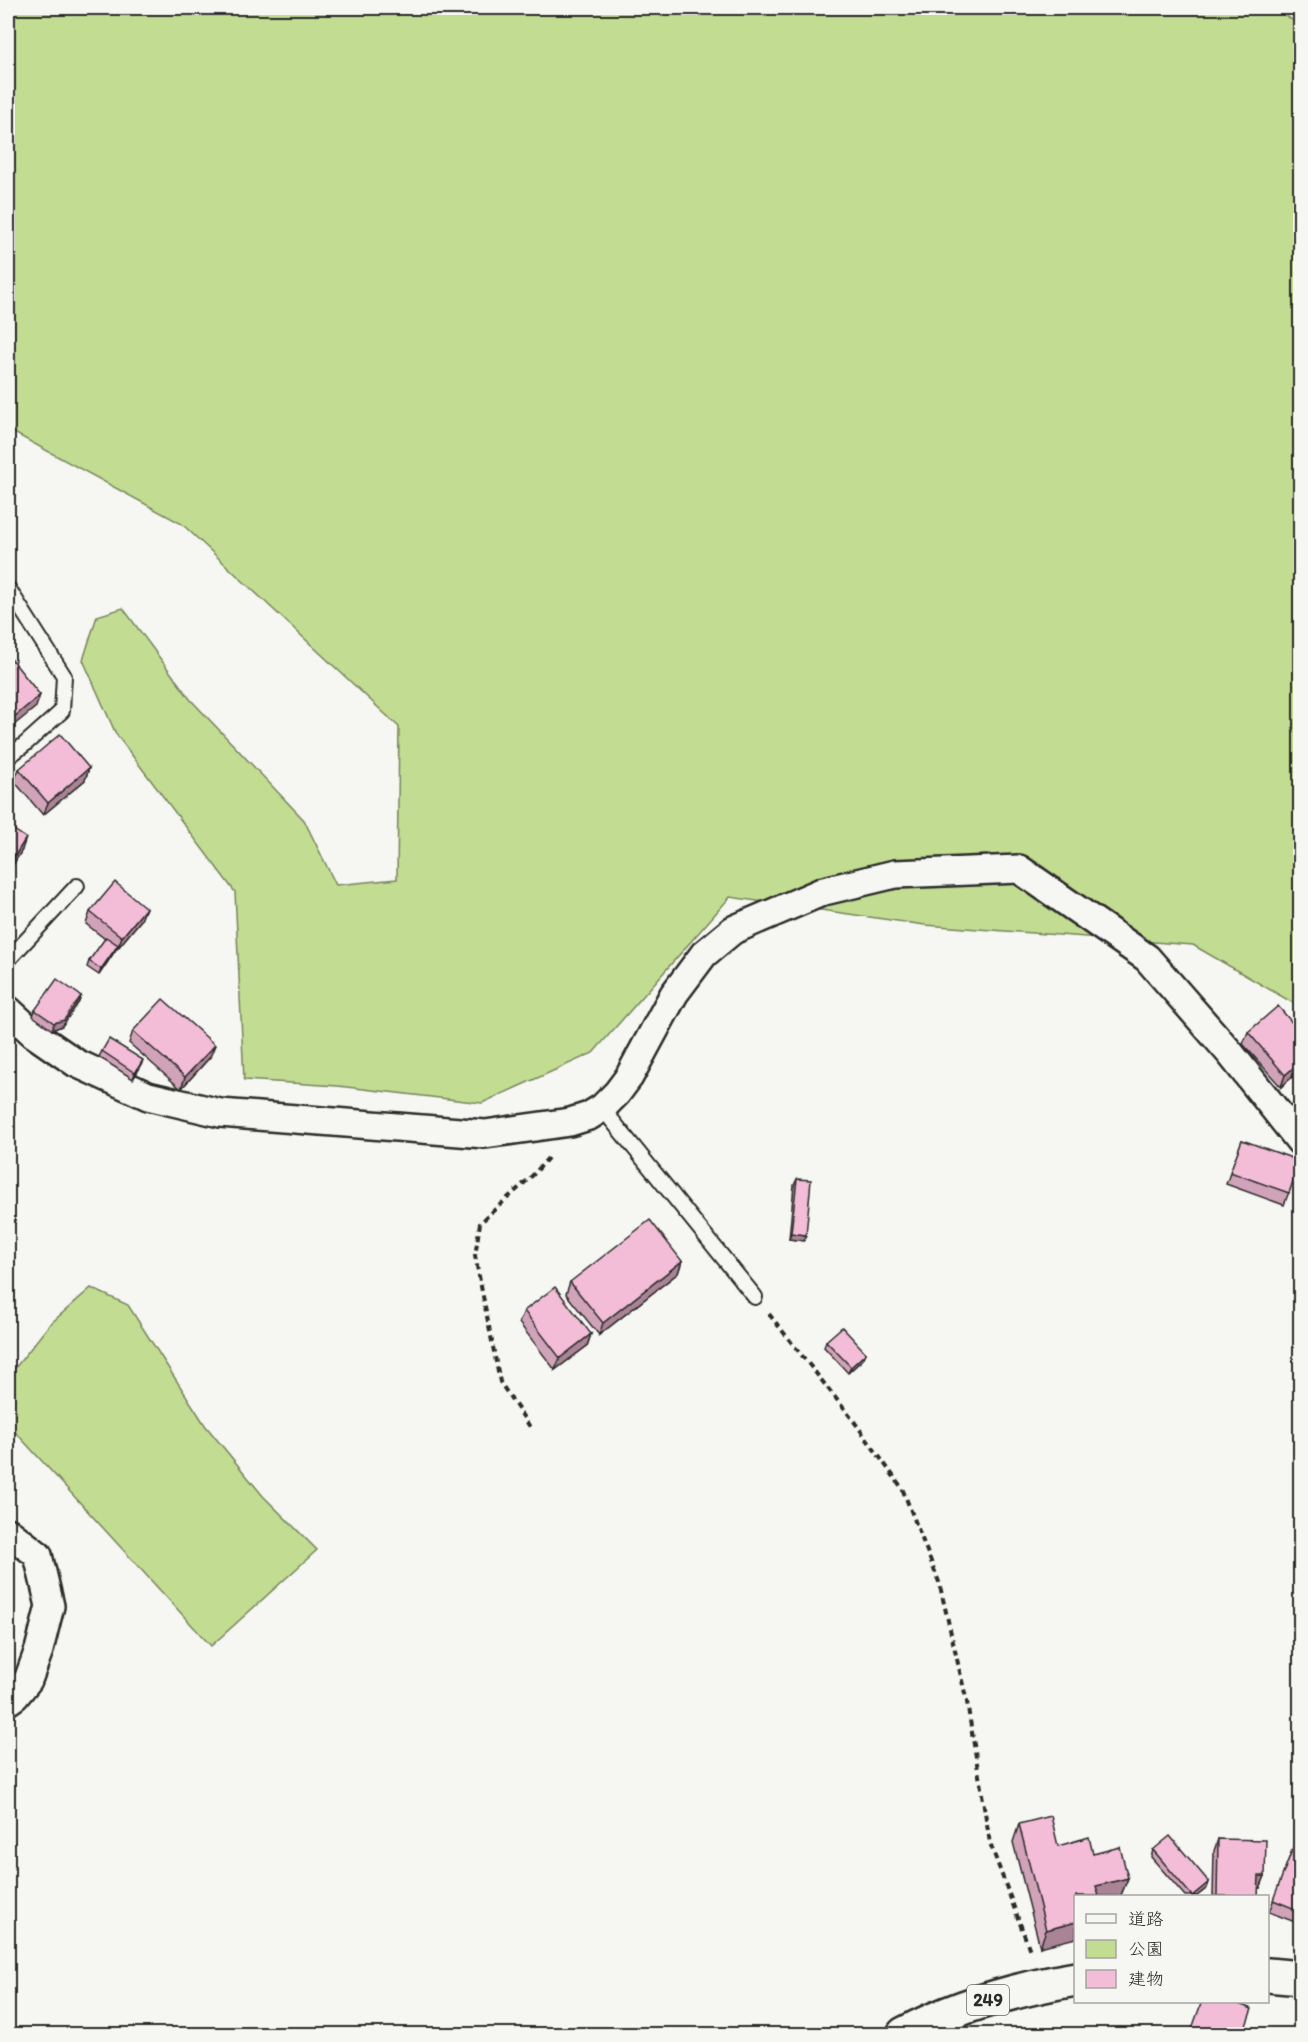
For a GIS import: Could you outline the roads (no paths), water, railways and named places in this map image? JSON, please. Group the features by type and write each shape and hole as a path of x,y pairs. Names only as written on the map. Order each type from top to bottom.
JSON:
{"highway":[{"path":"1269,1975 1300,1978"},
{"name":"249","path":"904,2034 962,2008 1043,1985 1074,1980"}],"street":[{"path":"8,1010 34,1034 76,1063 147,1096 220,1113 485,1134 570,1122 589,1116 602,1108 629,1077 674,994 704,954 734,930 824,891 895,874 1019,869 1147,958 1230,1053 1300,1141"},
{"path":"8,1532 38,1555 50,1605 39,1650 28,1680 8,1701"}],"lane":[{"path":"8,588 64,676 62,711 8,757"},
{"path":"8,960 77,886"},
{"path":"602,1108 755,1297"}]}
